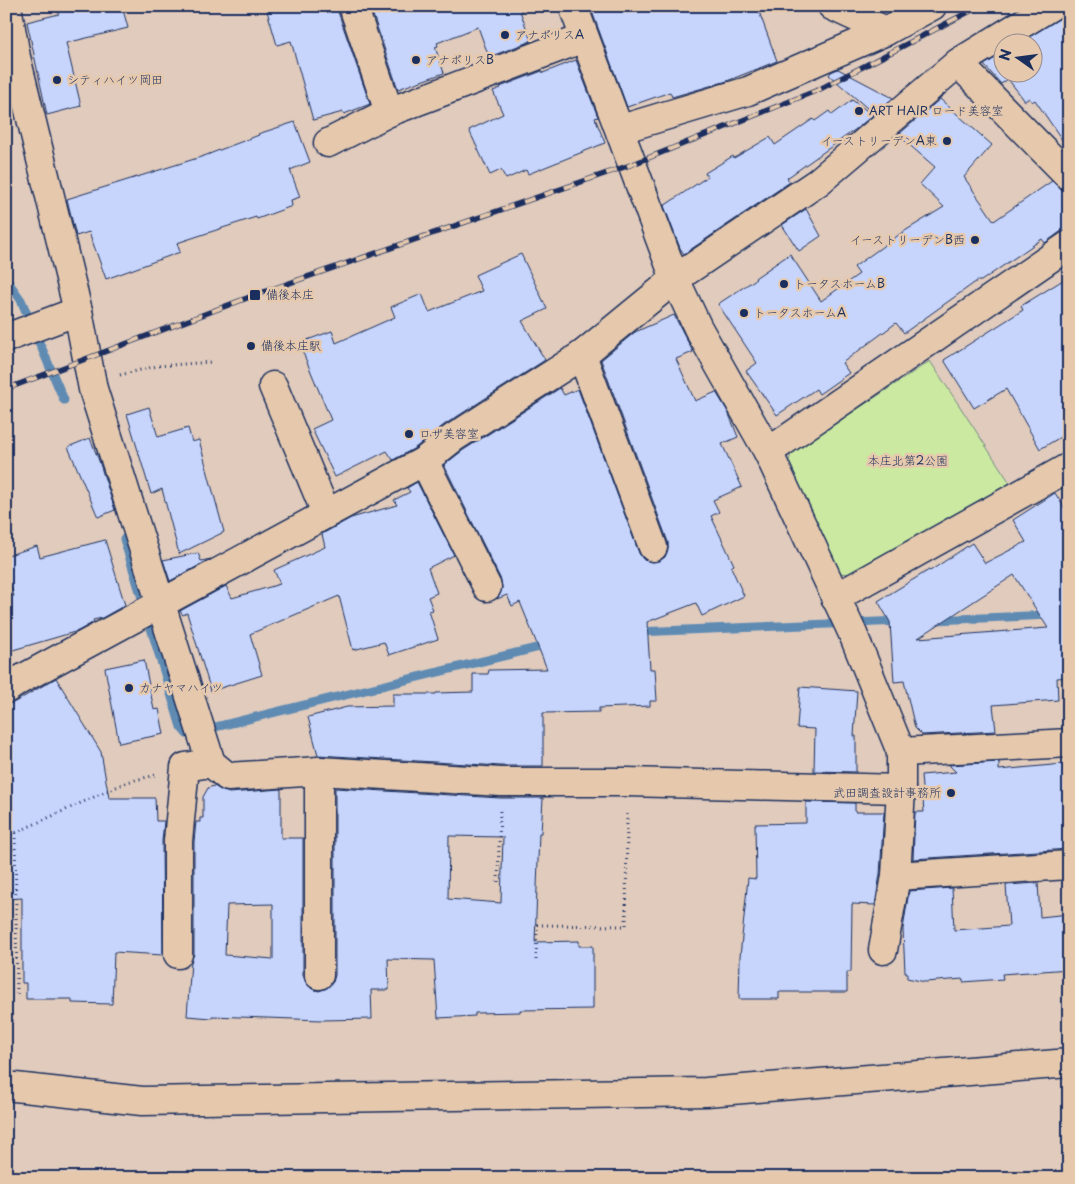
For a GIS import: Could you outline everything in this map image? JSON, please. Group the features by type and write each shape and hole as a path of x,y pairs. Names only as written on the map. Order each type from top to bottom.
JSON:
{"street":[{"path":"6,6 11,57 78,311 93,389 149,610 200,749 228,777 319,771 501,782 627,782 901,788"},
{"path":"353,6 389,112"},
{"path":"574,6 584,38 621,129 675,279 698,328 768,452 844,616 901,752 896,876 883,950"},
{"path":"832,6 886,31"},
{"path":"621,129 748,91 886,31 932,6"},
{"path":"6,689 424,461 453,438 582,355 675,279 818,182 958,63 1051,6"},
{"path":"328,144 389,112 584,38"},
{"path":"958,63 1069,176"},
{"path":"768,452 1069,245"},
{"path":"11,336 78,311"},
{"path":"582,355 653,547"},
{"path":"273,386 326,513"},
{"path":"424,461 487,587"},
{"path":"844,616 1068,470"},
{"path":"901,752 1069,743"},
{"path":"178,954 178,841 200,749"},
{"path":"319,771 319,975"},
{"path":"896,876 1069,865"},
{"path":"6,1086 142,1101 696,1093 1069,1062"}],"path":[{"path":"93,389 124,373 157,366 212,362"},
{"path":"6,832 15,833 200,749"},
{"path":"498,882 501,782"},
{"path":"536,960 537,925 626,926 627,782"},
{"path":"15,833 17,996"}],"green space":[{"name":"本庄北第2公園","path":"930,361 1012,486 851,574 839,573 787,469 791,453"}],"building":[{"path":"57,6 122,6 128,28 66,43 81,106 47,115 27,22 59,14"},
{"path":"283,6 336,6 370,104 344,114 343,112 313,120 291,41 277,45 267,11"},
{"path":"388,6 527,6 527,9 520,11 531,41 489,57 478,27 437,43 438,46 435,47 444,73 398,89 372,12"},
{"path":"590,6 757,6 777,61 727,81 672,97 670,92 627,107"},
{"path":"1069,9 1069,150 1035,100 1032,102 1029,98 1025,101 1010,82 1042,82 1042,32 1038,32 1059,19"},
{"path":"576,60 598,117 595,118 605,143 528,174 526,170 506,179 501,170 490,175 469,130 503,114 493,91 542,71 543,73"},
{"path":"992,60 992,74 984,65"},
{"path":"838,69 893,98 874,114 829,75"},
{"path":"940,99 992,145 964,177 994,221 1052,181 1064,191 1069,191 1069,230 1060,232 1045,243 1042,239 981,281 977,281 904,333 896,323 842,363 849,373 819,394 816,389 777,415 746,371 757,363 718,304 790,254 821,301 859,274 854,267 900,234 944,207 920,184 935,167 898,135"},
{"path":"852,100 873,115 787,178 790,182 684,254 664,206 707,177 705,173 733,156 734,158 770,137 775,145 813,119 815,121 829,111 832,115"},
{"path":"295,122 310,162 290,170 300,197 291,200 292,206 257,219 256,217 177,243 180,252 106,279 89,232 76,236 67,199 204,156 258,134"},
{"path":"806,209 821,236 799,251 782,225"},
{"path":"521,254 547,309 522,321 545,360 444,425 415,448 393,460 387,451 335,477 312,429 331,420 299,343 332,331 336,343 395,317 391,307 422,294 429,312 482,291 475,275"},
{"path":"1069,264 1069,432 1040,449 1006,389 974,408 944,360 1023,310 1021,306 1068,277 1062,269"},
{"path":"674,315 693,352 676,359 695,401 716,392 728,412 738,437 722,444 742,487 713,500 719,512 711,516 734,565 731,567 744,596 702,616 696,603 647,622 650,669 655,669 657,701 650,701 650,706 599,708 599,712 543,713 543,766 501,766 318,755 308,717 347,707 393,706 393,694 473,692 473,674 488,674 489,670 547,669 520,602 512,606 507,595 497,599 502,588 501,580 444,465 462,451 560,388 564,395 578,389 639,553 643,559 651,562 659,561 665,557 668,542 601,360 635,332"},
{"path":"149,407 158,437 188,428 192,442 199,440 224,532 179,554 162,489 151,494 127,414"},
{"path":"90,438 115,510 98,517 68,447"},
{"path":"417,482 454,555 428,568 437,593 428,597 433,610 429,611 438,639 389,655 384,642 353,650 339,596 250,634 262,675 211,691 187,613 183,615 180,611 226,586 232,598 280,584 274,570 325,547 322,534 351,518 397,505 394,500 410,492 407,488"},
{"path":"1055,493 1069,515 1069,677 1057,678 1058,700 993,705 996,731 922,735 915,728 904,681 894,682 890,622 878,601 930,571 972,543 985,563 1026,542 1013,520","holes":["1014,575 1048,628 918,638"]},
{"path":"105,540 125,605 102,618 93,620 94,622 78,631 6,652 6,597 14,596 6,572 6,556 37,546 40,557"},
{"path":"198,553 201,561 211,559 170,581 163,560"},
{"name":"カナヤマハイツ","path":"144,660 154,710 159,709 164,734 119,743 105,668"},
{"path":"56,678 101,752 109,798 155,798 156,821 164,821 162,841 163,955 114,952 112,1004 72,1003 72,999 26,999 26,983 22,983 22,898 6,899 6,851 13,851 6,806 6,705 15,702"},
{"path":"800,687 857,691 854,736 856,736 856,772 814,771 815,729 797,728"},
{"path":"999,762 999,770 1063,764 1064,769 1069,762 1069,849 913,859 915,812 924,812 921,775 956,772 949,765"},
{"path":"214,786 229,793 281,789 281,838 303,838 303,975 306,983 312,989 319,991 327,988 333,982 335,975 335,788 500,798 543,798 541,833 539,833 535,942 579,941 579,946 593,946 593,1009 520,1010 520,1012 475,1013 475,1016 438,1018 434,960 388,959 389,990 371,990 372,1019 322,1020 187,1016 191,962 194,954 194,842 196,822 200,822 200,818 203,818 203,797 208,788","holes":["449,836 503,837 501,903 448,899","273,904 273,959 225,955 227,905"]},
{"path":"806,802 855,803 855,812 884,812 880,874 875,905 852,904 851,972 847,972 847,992 779,992 779,999 739,999 740,957 748,878 756,879 755,824 806,823"},
{"path":"1038,883 1040,917 1069,914 1069,969 1002,974 1003,979 963,982 963,979 925,982 907,978 907,972 905,972 903,929 909,891 952,888 954,930 1009,926 1006,885"}],"waterway":[{"path":"6,279 21,300 64,400"},
{"path":"124,539 181,727 187,734 548,645"},
{"path":"934,620 1051,615"},
{"path":"637,632 901,621"}],"railway":[{"path":"6,389 255,295 633,164 818,90 980,6"}],"place":[{"name":"アナポリスA","path":"505,35"},
{"name":"アナポリスB","path":"416,60"},
{"name":"シティハイツ岡田","path":"57,80"},
{"name":"ART HAIR ロード美容室","path":"859,111"},
{"name":"イーストリーデンA東","path":"947,141"},
{"name":"イーストリーデンB西","path":"975,240"},
{"name":"トータスホームB","path":"784,284"},
{"name":"備後本庄","path":"255,295"},
{"name":"トータスホームA","path":"744,313"},
{"name":"備後本庄駅","path":"251,346"},
{"name":"ロザ美容室","path":"409,434"},
{"name":"カナヤマハイツ","path":"129,688"},
{"name":"武田調査設計事務所","path":"951,793"}]}
